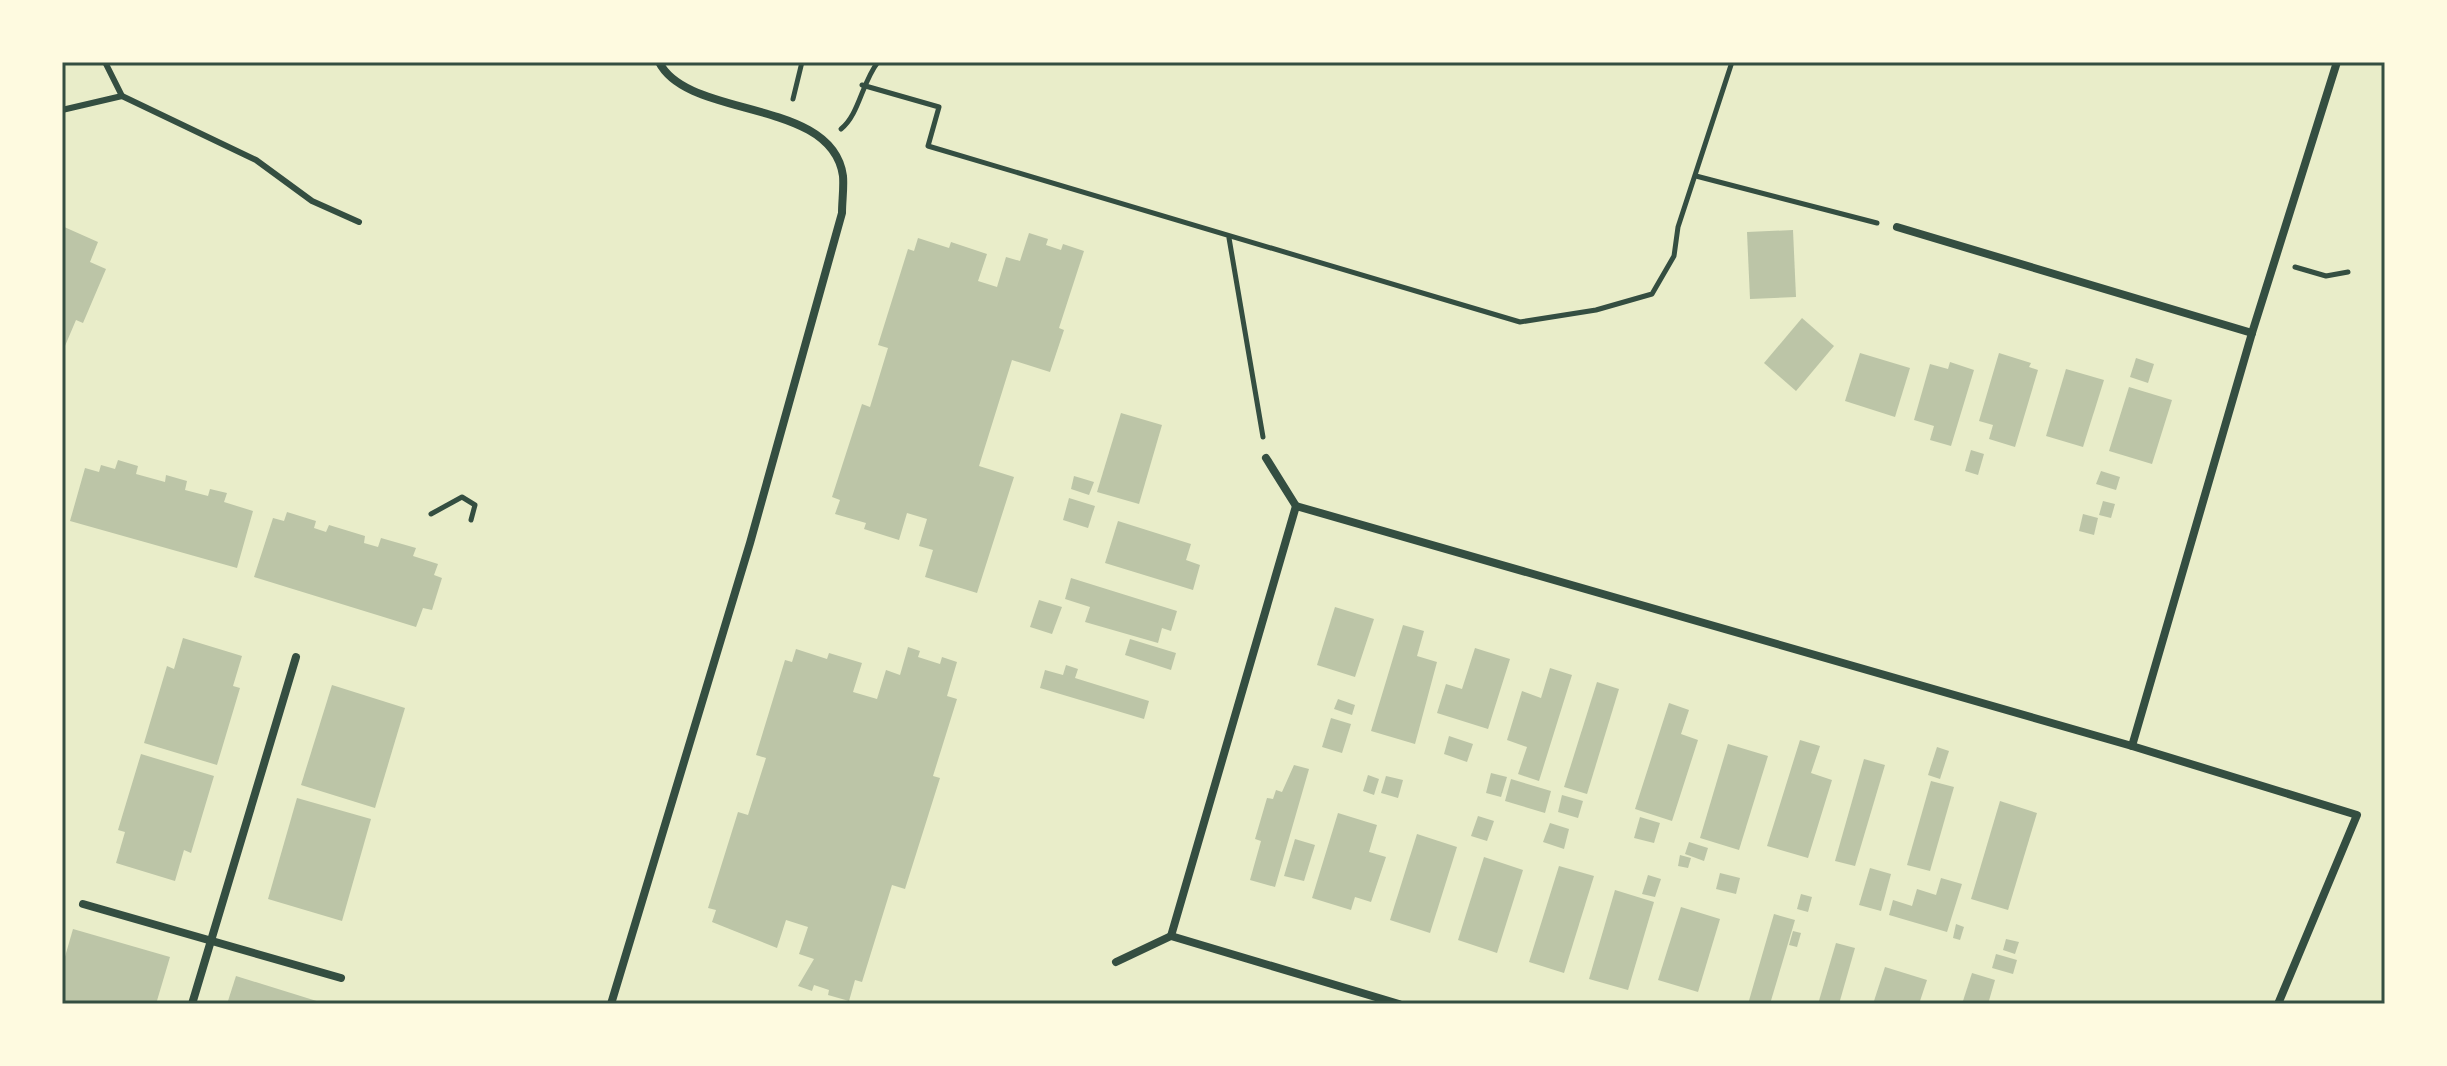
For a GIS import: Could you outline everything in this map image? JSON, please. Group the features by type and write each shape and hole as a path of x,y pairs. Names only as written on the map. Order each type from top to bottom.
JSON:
{"street":[{"path":"611,1004 750,543 842,213 843,174 825,142 788,119 695,93 659,62"},
{"path":"2132,746 2252,333 2337,62"},
{"path":"1897,227 2252,333"},
{"path":"1266,458 1296,506 2132,746 2357,815 2278,1004"},
{"path":"1171,936 1296,506"},
{"path":"192,1004 296,657"},
{"path":"83,904 341,978"},
{"path":"1116,962 1171,936 1399,1004"}],"lane":[{"path":"105,62 122,96 256,160 312,201 359,222"},
{"path":"62,110 122,96"}],"path":[{"path":"788,119 802,62"},
{"path":"825,142 851,122 862,85 878,62"},
{"path":"862,85 939,107 928,146 1229,238 1520,322 1596,310 1652,294 1674,256 1678,227 1732,62"},
{"path":"1696,176 1897,227"},
{"path":"1229,238 1266,458"},
{"path":"2274,261 2326,276 2348,272"},
{"path":"431,514 462,497 475,505 471,520"}],"building":[{"path":"62,226 98,242 90,262 106,269 83,323 76,320 62,353"},
{"path":"1793,230 1796,297 1750,299 1747,232"},
{"path":"1029,233 1048,239 1046,245 1061,250 1063,244 1084,251 1059,328 1064,330 1050,372 1012,360 979,466 1014,477 977,593 925,577 933,550 919,546 927,519 907,513 899,540 864,529 866,523 835,514 840,500 832,497 862,404 870,407 888,348 878,345 908,249 914,251 918,238 949,248 951,242 987,254 978,281 997,287 1006,257 1020,261"},
{"path":"1802,318 1834,346 1796,391 1764,363"},
{"path":"1860,353 1910,368 1895,417 1845,401"},
{"path":"1999,353 2031,363 2029,367 2038,370 2015,447 1989,439 1993,425 1979,421"},
{"path":"2136,358 2154,364 2148,383 2130,377"},
{"path":"1950,362 1974,370 1951,446 1930,440 1934,426 1914,420 1930,364 1948,369"},
{"path":"2066,369 2104,380 2083,447 2046,436"},
{"path":"2129,387 2172,400 2152,464 2109,451"},
{"path":"1121,413 1162,425 1139,504 1097,492"},
{"path":"1971,450 1984,454 1978,475 1965,471"},
{"path":"118,460 138,466 136,474 165,482 166,475 187,481 185,490 208,496 210,489 227,493 224,502 253,511 237,568 70,521 85,468 99,472 101,465 115,469"},
{"path":"2101,471 2120,477 2116,490 2096,484"},
{"path":"1074,476 1094,482 1089,495 1071,489"},
{"path":"1069,498 1095,506 1088,528 1063,520"},
{"path":"2103,501 2115,504 2111,518 2099,515"},
{"path":"287,512 316,521 314,528 326,532 329,525 365,536 364,543 378,547 381,538 416,548 413,556 438,564 434,575 442,578 432,610 423,608 416,627 254,577 273,518 284,521"},
{"path":"2083,514 2098,518 2094,535 2079,531"},
{"path":"1118,521 1191,544 1186,560 1200,565 1193,590 1105,563"},
{"path":"1071,578 1177,611 1171,631 1162,628 1158,643 1085,622 1090,607 1065,599"},
{"path":"1039,600 1062,607 1052,634 1030,627"},
{"path":"1335,607 1374,619 1355,677 1317,665"},
{"path":"1403,625 1424,631 1417,656 1437,662 1415,744 1371,731"},
{"path":"183,638 242,656 233,686 240,688 217,765 144,743 167,666 174,669"},
{"path":"1130,639 1176,653 1171,670 1125,655"},
{"path":"908,647 920,651 918,657 940,664 942,657 957,662 947,696 957,699 933,776 940,778 905,889 892,885 862,982 855,980 849,1001 828,995 829,990 814,985 812,991 798,986 814,959 799,954 808,927 786,920 777,948 712,922 716,910 708,908 738,812 748,815 766,758 756,755 785,660 792,662 796,649 827,659 829,653 862,663 853,692 877,699 886,670 900,675"},
{"path":"1475,648 1510,659 1488,729 1437,713 1446,684 1462,689"},
{"path":"1066,665 1078,669 1075,678 1149,701 1144,719 1040,688 1045,670 1063,675"},
{"path":"1550,668 1572,675 1539,781 1518,774 1527,747 1507,740 1522,691 1541,698"},
{"path":"1597,682 1619,689 1587,794 1564,787"},
{"path":"332,685 405,708 375,808 301,785"},
{"path":"1338,699 1355,705 1352,715 1334,709"},
{"path":"1669,703 1689,710 1681,734 1698,740 1672,821 1635,809"},
{"path":"1331,718 1351,724 1342,753 1322,747"},
{"path":"1449,736 1473,744 1467,762 1444,754"},
{"path":"1800,740 1820,746 1811,773 1832,780 1808,858 1767,846"},
{"path":"1728,744 1768,756 1739,850 1700,838"},
{"path":"1937,747 1949,751 1940,779 1928,775"},
{"path":"141,754 214,776 191,853 184,850 175,881 116,863 125,832 118,830"},
{"path":"1864,759 1885,765 1855,866 1835,861"},
{"path":"1294,765 1309,769 1275,887 1250,880 1261,841 1255,839 1267,798 1273,799 1276,790 1282,792"},
{"path":"1491,773 1507,777 1501,797 1486,793"},
{"path":"1368,775 1379,779 1374,795 1363,791"},
{"path":"1386,776 1403,780 1398,798 1381,793"},
{"path":"1511,779 1551,791 1545,813 1505,801"},
{"path":"1931,781 1954,787 1930,871 1907,865"},
{"path":"1562,795 1583,801 1578,818 1558,812"},
{"path":"297,798 371,819 342,921 268,899"},
{"path":"2000,801 2037,813 2008,910 1971,899"},
{"path":"1338,813 1377,825 1369,852 1386,857 1371,902 1355,897 1351,910 1312,898"},
{"path":"1478,816 1494,821 1487,841 1471,836"},
{"path":"1640,817 1660,823 1654,843 1634,838"},
{"path":"1550,823 1569,829 1564,849 1543,842"},
{"path":"1417,834 1457,847 1430,933 1390,920"},
{"path":"1295,839 1315,845 1304,881 1284,876"},
{"path":"1689,842 1708,848 1704,861 1685,854"},
{"path":"1680,855 1691,858 1688,868 1678,866"},
{"path":"1484,857 1523,870 1497,953 1458,940"},
{"path":"1559,866 1594,876 1564,973 1529,962"},
{"path":"1870,868 1891,874 1881,911 1859,905"},
{"path":"1720,873 1740,878 1736,894 1716,889"},
{"path":"1648,875 1661,879 1655,897 1642,894"},
{"path":"1941,878 1962,884 1947,932 1889,915 1893,900 1912,906 1917,889 1936,895"},
{"path":"1615,890 1654,902 1628,990 1589,979"},
{"path":"1801,894 1812,897 1808,912 1797,909"},
{"path":"1681,907 1720,919 1698,992 1658,980"},
{"path":"1774,914 1795,920 1770,1004 1748,1004"},
{"path":"1956,924 1964,927 1960,940 1953,938"},
{"path":"73,929 170,957 156,1004 74,1004 62,1000 62,967"},
{"path":"1793,931 1801,933 1797,947 1789,945"},
{"path":"2006,939 2019,942 2015,954 2003,950"},
{"path":"1836,943 1855,948 1839,1004 1818,1004"},
{"path":"1996,954 2017,960 2013,974 1992,968"},
{"path":"1885,967 1927,980 1919,1004 1873,1004"},
{"path":"1972,973 1995,980 1988,1004 1962,1004"},
{"path":"236,976 323,1003 323,1004 227,1004"}]}
